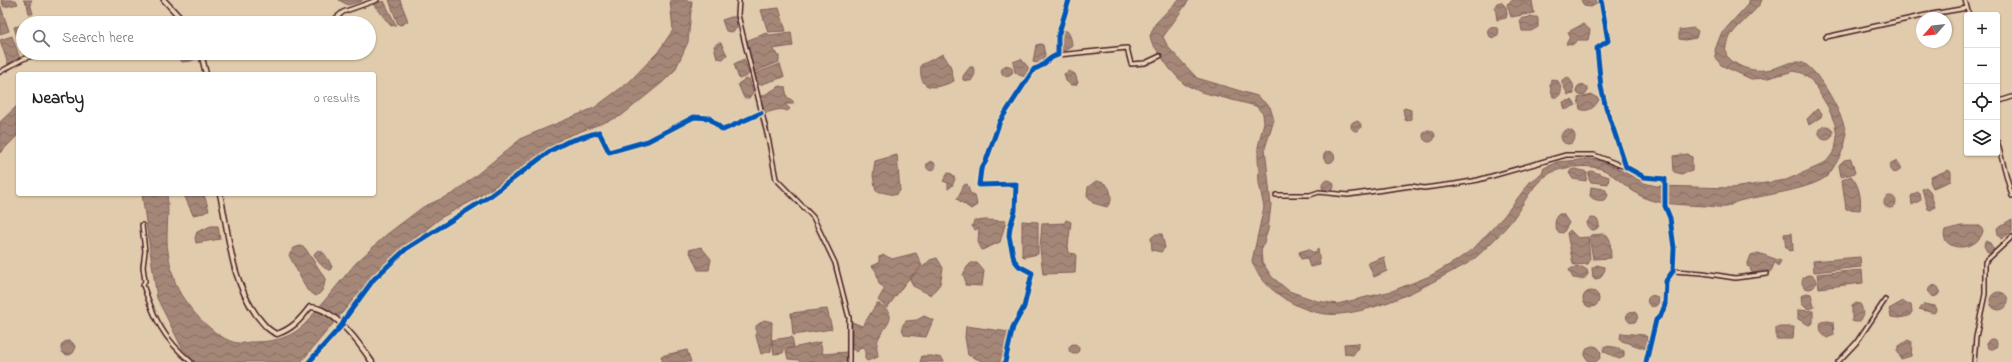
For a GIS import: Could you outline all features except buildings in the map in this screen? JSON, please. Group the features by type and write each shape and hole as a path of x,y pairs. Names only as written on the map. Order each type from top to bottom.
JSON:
{"street":[{"path":"164,0 179,16"},
{"path":"339,16 344,12 377,0"},
{"path":"739,0 738,15 769,142 776,179 813,217 835,263 849,318 849,362"},
{"path":"1058,55 1058,36 1069,0"},
{"path":"1601,0 1608,41 1597,48 1600,87 1626,167"},
{"path":"1965,0 1968,12"},
{"path":"1826,37 1926,15 1967,8"},
{"path":"1005,362 1013,328 1024,307 1032,273 1019,266 1014,260 1009,236 1015,211 1016,184 979,185 981,169 986,161 1000,120 1034,69 1043,67 1050,57 1127,48 1131,64 1145,63 1160,56"},
{"path":"0,72 21,60"},
{"path":"203,60 206,72"},
{"path":"2000,101 2012,97"},
{"path":"309,362 341,324 374,279 406,249 490,196 550,151 567,142 599,132 609,152 648,141 694,117 710,118 723,130 761,112"},
{"path":"2000,153 2012,196"},
{"path":"1276,195 1310,195 1319,192 1348,195 1410,186 1424,188 1455,184 1478,180 1566,155 1594,155 1626,167 1644,177 1665,179 1665,206 1672,232 1673,271 1666,281 1665,304 1661,315 1656,320 1646,362"},
{"path":"220,196 227,226 232,262 240,286 247,302 268,330 277,334 286,331 294,326 310,307 317,307 341,324 372,362"},
{"path":"142,226 146,251 143,267 145,281 143,285 156,321 164,334 191,362"},
{"path":"1974,362 1976,337 1985,294 1985,262 2012,237"},
{"path":"1673,271 1703,273 1735,278 1767,274"},
{"path":"1838,362 1856,343 1885,300"}],"water":[{"path":"1,0 16,0 18,4 4,7"},
{"path":"23,0 32,0 30,3 33,14 29,14 27,4"},
{"path":"339,0 362,0 362,1 348,5"},
{"path":"389,0 400,0 408,21 401,25 398,24"},
{"path":"670,0 692,1 688,42 675,70 663,82 621,116 563,138 534,158 525,167 472,201 442,217 397,253 372,277 301,362 195,362 182,348 157,298 142,196 167,196 167,244 172,272 184,300 200,319 229,341 241,343 267,341 281,338 294,333 306,323 355,264 386,235 423,207 454,193 522,138 594,108 629,82 658,52 673,30"},
{"path":"1178,0 1189,0 1163,37 1168,47 1197,78 1257,96 1270,107 1274,120 1265,148 1271,205 1268,230 1261,251 1262,262 1272,277 1289,291 1317,301 1337,304 1392,291 1430,276 1456,261 1475,247 1504,216 1530,182 1542,174 1544,168 1557,162 1589,159 1604,161 1644,183 1656,186 1732,188 1786,180 1827,161 1835,150 1837,137 1835,124 1828,107 1812,81 1802,73 1794,71 1768,78 1751,79 1721,65 1716,58 1715,50 1721,34 1749,3 1749,0 1762,0 1729,39 1726,46 1728,58 1743,67 1752,70 1766,70 1795,62 1803,63 1809,67 1830,95 1845,127 1846,140 1837,161 1829,174 1822,179 1813,184 1800,188 1737,202 1726,207 1664,203 1650,200 1638,195 1606,171 1595,167 1574,167 1555,171 1547,175 1534,187 1509,224 1484,250 1466,264 1411,293 1383,304 1355,312 1340,314 1314,312 1288,301 1265,283 1257,272 1252,261 1264,207 1259,183 1258,157 1258,147 1264,122 1263,114 1256,106 1201,92 1184,84 1170,69 1152,43 1150,36 1155,24"},
{"path":"1513,0 1532,1 1534,13 1511,17 1507,4"},
{"path":"1581,0 1598,0 1598,3 1591,7 1584,6"},
{"path":"384,1 396,25 391,26 373,4"},
{"path":"1501,2 1506,7 1507,15 1506,18 1497,20 1495,6 1497,3"},
{"path":"0,4 9,31 0,34"},
{"path":"779,8 786,31 768,32 761,10"},
{"path":"736,17 737,28 732,32 726,31 722,20"},
{"path":"1537,17 1538,27 1531,31 1522,31 1520,19"},
{"path":"1583,24 1590,30 1588,40 1578,40 1572,45 1566,44 1570,37 1568,32"},
{"path":"1493,26 1497,28 1499,32 1497,36 1493,38 1489,36 1487,32 1489,28"},
{"path":"1694,28 1698,31 1696,38 1685,40 1679,39 1679,30"},
{"path":"1063,31 1067,31 1072,45 1072,47 1064,51 1060,49 1060,37"},
{"path":"791,32 793,46 772,49 779,56 779,62 752,73 746,41 766,33 770,35"},
{"path":"12,36 16,48 16,60 18,60 8,64 0,40"},
{"path":"721,43 727,55 723,59 717,58 714,46"},
{"path":"1036,45 1043,45 1045,55 1041,64 1033,62"},
{"path":"943,54 950,65 954,81 935,87 925,84 922,80 921,65"},
{"path":"744,59 749,73 747,76 739,79 734,64"},
{"path":"1021,59 1028,67 1028,74 1026,77 1015,72 1013,62"},
{"path":"181,60 193,60 191,61 182,62"},
{"path":"780,64 784,77 759,85 754,74"},
{"path":"1007,65 1011,67 1013,71 1011,75 1007,77 1003,75 1001,71 1003,67"},
{"path":"970,67 973,67 975,74 971,81 963,80 963,76"},
{"path":"1069,71 1075,74 1078,83 1076,85 1071,85 1066,81 1064,74"},
{"path":"1568,77 1573,84 1574,94 1568,95 1562,83 1562,80"},
{"path":"745,79 749,79 753,92 749,98 744,98 738,84"},
{"path":"1551,79 1558,81 1561,88 1561,94 1557,97 1553,97 1550,86"},
{"path":"1582,84 1586,86 1588,90 1586,94 1582,96 1578,94 1576,90 1578,86"},
{"path":"780,86 785,87 787,97 793,101 793,104 785,104 790,109 787,111 775,110 763,114 759,98"},
{"path":"1592,95 1599,99 1596,104 1589,110 1580,109 1578,98"},
{"path":"1572,100 1576,105 1565,110 1563,102"},
{"path":"16,107 16,137 0,153 0,122"},
{"path":"1405,108 1411,110 1411,119 1408,121 1405,120 1403,109"},
{"path":"1817,109 1822,113 1821,117 1809,125 1807,119"},
{"path":"1354,121 1358,121 1360,122 1360,130 1354,131 1351,128 1351,124"},
{"path":"1826,126 1831,128 1833,133 1831,138 1826,140 1821,138 1819,133 1821,128"},
{"path":"1431,130 1434,131 1434,141 1427,142 1424,141 1423,134 1424,131"},
{"path":"1565,130 1571,130 1575,134 1575,140 1571,144 1565,144 1561,140 1561,134"},
{"path":"1329,151 1333,153 1335,157 1333,161 1329,163 1325,161 1323,157 1325,153"},
{"path":"1688,154 1692,157 1692,171 1682,174 1674,172 1673,156"},
{"path":"897,155 900,191 895,195 876,191 873,176 875,161"},
{"path":"1851,159 1855,173 1841,177 1839,165 1844,160"},
{"path":"931,161 936,166 931,171 926,166"},
{"path":"1893,162 1897,162 1899,163 1899,171 1893,172 1890,169 1890,165"},
{"path":"1575,169 1587,173 1586,181 1573,179 1569,173 1571,170"},
{"path":"1948,170 1951,172 1951,181 1933,188 1930,182 1931,177"},
{"path":"1591,171 1609,177 1608,184 1591,182 1589,180 1589,172"},
{"path":"948,173 952,174 955,179 952,186 948,189 948,183 943,181"},
{"path":"1851,176 1856,183 1859,192 1861,202 1860,210 1846,209 1842,180"},
{"path":"1328,180 1332,182 1334,186 1332,190 1328,192 1324,190 1322,186 1324,182"},
{"path":"1096,181 1104,183 1110,190 1111,201 1107,207 1093,203 1087,196 1088,187"},
{"path":"967,184 970,193 975,195 977,205 971,209 957,199 964,185"},
{"path":"1591,187 1605,189 1608,195 1606,199 1600,200 1591,197"},
{"path":"1926,187 1930,191 1935,207 1931,210 1928,209 1922,189"},
{"path":"1917,192 1920,194 1921,200 1912,205 1911,196"},
{"path":"184,196 204,196 209,210 204,213 193,215"},
{"path":"1888,196 1892,196 1896,202 1892,208 1888,208 1884,204 1884,200"},
{"path":"1559,214 1563,214 1569,223 1563,233 1558,232 1555,225 1556,217"},
{"path":"1591,218 1595,218 1599,224 1595,230 1591,230 1587,226 1587,222"},
{"path":"2012,219 2012,232 2001,239 1997,228"},
{"path":"1066,220 1071,222 1068,246 1069,253 1076,254 1075,273 1043,274 1040,248 1042,224 1065,223"},
{"path":"974,221 1006,221 1000,242 982,250 978,242 979,228 975,230 972,226"},
{"path":"1022,221 1038,222 1038,254 1024,257 1022,255"},
{"path":"211,226 218,226 220,239 196,243 195,238 197,232"},
{"path":"1961,226 1980,226 1983,231 1974,244 1959,247 1952,246 1944,237 1945,230"},
{"path":"1570,230 1578,238 1588,237 1590,260 1588,264 1573,264 1567,233"},
{"path":"1792,233 1793,250 1789,251 1786,248 1784,234"},
{"path":"1156,234 1162,234 1165,248 1161,252 1152,250 1151,238"},
{"path":"1591,235 1607,235 1610,240 1611,258 1593,259 1589,237"},
{"path":"1985,241 1990,243 1994,250 1990,253 1988,253 1984,246"},
{"path":"300,246 305,248 325,278 323,288 316,296 307,290 289,255 294,248"},
{"path":"701,247 711,259 709,270 698,270 689,250"},
{"path":"1309,249 1312,252 1315,252 1318,249 1320,265 1310,267 1307,258 1301,259 1299,252"},
{"path":"318,250 323,252 328,259 332,267 330,270 320,264 314,254"},
{"path":"916,253 922,266 906,282 887,308 878,300 885,288 879,284 876,271 872,266 879,263 879,257 884,255 892,259"},
{"path":"1758,253 1781,261 1778,266 1775,262 1771,271 1759,271 1754,274 1750,267 1747,266 1751,255"},
{"path":"1384,257 1387,271 1374,277 1368,263"},
{"path":"1860,257 1861,267 1814,272 1813,261"},
{"path":"937,258 943,268 940,284 931,295 913,286 910,279 930,260"},
{"path":"971,263 977,263 984,271 982,286 965,285 963,275"},
{"path":"1597,265 1604,267 1605,270 1600,278 1596,279 1593,278 1592,268"},
{"path":"1582,267 1587,270 1588,274 1585,278 1573,278 1569,270 1572,268"},
{"path":"1862,270 1863,283 1819,288 1817,274"},
{"path":"1809,275 1814,277 1816,282 1814,287 1809,289 1804,287 1802,282 1804,277"},
{"path":"1932,286 1936,286 1938,287 1938,295 1932,296 1929,293 1929,289"},
{"path":"1591,291 1597,293 1599,299 1597,305 1591,307 1585,305 1583,299 1585,293"},
{"path":"1995,292 2003,292 2008,297 2006,308 2003,310 1995,310 1990,305 1990,297"},
{"path":"1807,293 1811,294 1814,307 1810,309 1806,308 1802,304 1801,296"},
{"path":"1651,296 1655,296 1657,297 1657,305 1651,306 1648,303 1648,299"},
{"path":"1903,301 1911,305 1912,312 1909,316 1899,318 1891,317 1889,309"},
{"path":"877,303 885,308 889,313 890,318 878,339 878,357 867,361 865,359 865,350 861,347 857,352 852,349 852,322 862,326"},
{"path":"1856,303 1860,304 1862,307 1863,314 1861,320 1856,322 1852,321 1852,306"},
{"path":"1924,304 1935,306 1937,309 1934,313 1919,309"},
{"path":"827,309 832,329 793,335 791,313"},
{"path":"1798,310 1813,311 1813,323 1809,325 1798,319"},
{"path":"1632,311 1636,313 1638,317 1636,321 1632,323 1628,321 1626,317 1628,313"},
{"path":"924,316 933,320 926,337 905,335 902,328 906,321 917,320"},
{"path":"764,320 772,322 771,351 761,354 756,336 756,326"},
{"path":"1821,322 1833,322 1834,335 1827,338 1823,335 1820,327"},
{"path":"966,326 1009,332 1003,362 984,362 968,355 965,337"},
{"path":"1776,327 1794,327 1793,339 1776,339"},
{"path":"1621,333 1644,335 1647,337 1646,349 1622,341 1620,339"},
{"path":"792,337 794,347 784,349 783,353 774,354 772,340"},
{"path":"1990,339 1994,339 1996,340 1996,348 1990,349 1987,346 1987,342"},
{"path":"1908,340 1912,342 1911,356 1901,359 1897,350 1899,346"},
{"path":"68,341 73,343 75,348 73,353 68,355 63,353 61,348 63,343"},
{"path":"820,342 823,354 847,352 846,362 800,362 799,360 788,359 786,350"},
{"path":"1359,343 1359,346 1353,355 1345,354 1344,344"},
{"path":"1074,344 1079,349 1074,354 1069,349"},
{"path":"1593,346 1599,348 1601,354 1599,360 1593,362 1587,360 1585,354 1587,348"},
{"path":"1605,346 1614,347 1624,351 1624,357 1619,359 1603,351"},
{"path":"687,350 691,362 663,362 661,356"},
{"path":"922,356 942,358 944,362 920,362"}],"cycle path":[{"path":"1005,362 1013,327 1024,307 1032,273 1019,266 1014,260 1009,236 1015,211 1016,184 979,185 981,169 986,161 1000,121 1034,69 1058,55 1058,36 1069,0"},
{"path":"1601,0 1608,41 1597,48 1601,87 1605,104 1626,167 1644,177 1665,179 1665,206 1670,218 1674,248 1673,271 1666,281 1665,305 1661,315 1656,320 1646,362"},
{"path":"309,362 342,325 346,317 374,279 406,249 490,196 550,151 567,142 599,132 609,152 648,141 694,117 709,118 723,130 761,113"}]}
